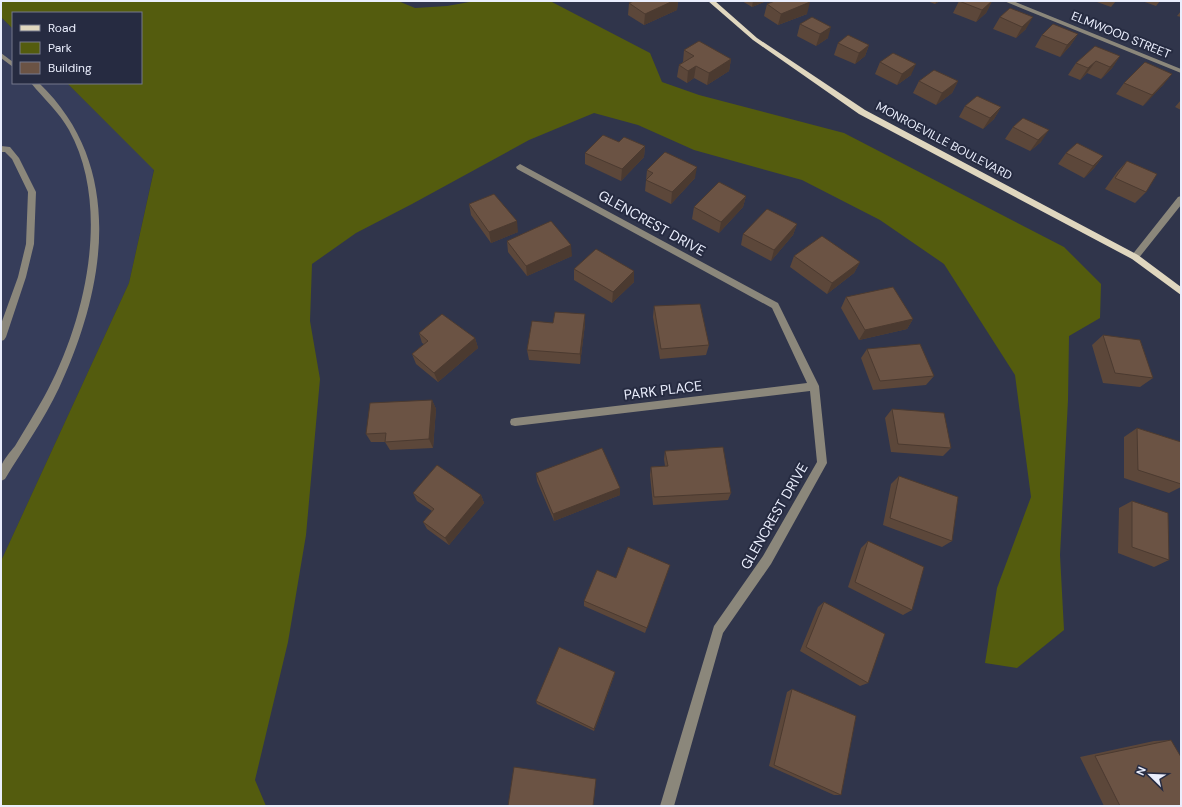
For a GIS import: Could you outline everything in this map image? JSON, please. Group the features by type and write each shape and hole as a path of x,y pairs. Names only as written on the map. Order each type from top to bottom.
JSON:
{"main road":[{"name":"MONROEVILLE BOULEVARD","path":"711,1 755,39 862,112 1135,257 1179,289"}],"street":[{"name":"ELMWOOD STREET","path":"1007,1 1181,71"},
{"path":"1,55 12,64"},
{"path":"1,476 54,388 68,354 87,292 94,257 96,223 94,198 89,173 82,150 73,130 61,112 50,97 37,84"},
{"path":"1,149 7,149 15,158 32,192 30,244 22,277 1,337"},
{"name":"GLENCREST DRIVE","path":"520,167 775,306 814,386 822,463 767,560 718,630 667,806"},
{"path":"1135,257 1181,199"},
{"path":"1179,289 1181,296"},
{"name":"PARK PLACE","path":"515,422 814,386"}],"shaded area":[{"path":"1,17 12,28 12,84 68,84 154,169 129,283 1,561"}],"green space":[{"path":"1,1 398,1 415,8 447,6 475,1 550,1 650,53 662,82 699,95 844,133 1064,247 1101,284 1100,318 1069,336 1068,400 1060,555 1064,630 1017,668 985,663 997,588 1031,497 1015,375 944,264 880,220 802,180 694,150 638,125 594,113 529,140 356,233 312,264 310,321 320,379 306,535 288,642 255,780 266,806 1,806 1,561 129,283 154,170 68,84 142,84 142,12 12,12 12,28 1,17"}],"building":[{"path":"634,1 673,1 645,14 629,3"},
{"path":"775,1 810,2 781,14 767,4"},
{"path":"959,1 992,1 982,10"},
{"path":"1010,8 1033,17 1022,27 1000,17"},
{"path":"812,17 831,27 820,34 800,24"},
{"path":"1053,24 1078,34 1067,45 1042,35"},
{"path":"848,35 869,45 859,53 838,43"},
{"path":"699,41 731,59 709,73 696,66 688,71 679,65 694,56 684,50"},
{"path":"1095,46 1120,56 1110,67 1096,61 1088,68 1076,63"},
{"path":"893,53 916,64 902,74 880,62"},
{"path":"1145,62 1172,74 1152,95 1124,83"},
{"path":"934,70 958,81 942,93 919,81"},
{"path":"977,96 1001,107 990,118 965,106"},
{"path":"1023,118 1049,130 1038,140 1013,127"},
{"path":"603,135 619,142 624,137 645,146 622,169 585,153"},
{"path":"1077,143 1103,156 1093,166 1066,153"},
{"path":"665,152 697,167 672,192 646,180 653,173 647,170"},
{"path":"1127,161 1157,174 1146,192 1115,178"},
{"path":"719,182 746,196 721,222 694,207"},
{"path":"494,194 517,221 489,232 469,204"},
{"path":"767,209 797,224 774,250 743,234"},
{"path":"551,221 571,245 526,266 507,241"},
{"path":"822,236 860,262 832,283 794,256"},
{"path":"596,249 634,271 613,292 574,269"},
{"path":"893,287 913,319 865,330 846,297"},
{"path":"700,304 709,345 661,349 654,306"},
{"path":"555,312 585,314 580,354 527,350 532,321 553,323"},
{"path":"442,314 475,338 434,373 412,354 428,341 419,333"},
{"path":"1103,335 1140,340 1153,378 1115,373"},
{"path":"920,344 934,376 880,381 867,349"},
{"path":"432,400 429,439 385,442 386,433 366,434 370,403"},
{"path":"892,409 944,413 951,448 898,444"},
{"path":"1137,428 1181,442 1181,484 1138,470"},
{"path":"723,447 731,493 654,497 651,467 668,466 665,451"},
{"path":"602,448 620,488 553,514 536,473"},
{"path":"437,465 481,495 445,538 423,522 434,509 413,493"},
{"path":"899,476 958,497 952,541 890,518"},
{"path":"1132,501 1168,513 1169,560 1132,547"},
{"path":"868,541 924,567 912,610 855,582"},
{"path":"628,547 670,565 647,628 584,601 597,570 616,578"},
{"path":"824,602 885,634 868,683 806,647"},
{"path":"559,647 615,672 594,729 536,701"},
{"path":"792,689 856,716 841,795 774,765"},
{"path":"1171,740 1181,757 1181,806 1120,806 1095,756"},
{"path":"514,767 596,779 593,806 508,806"}]}
